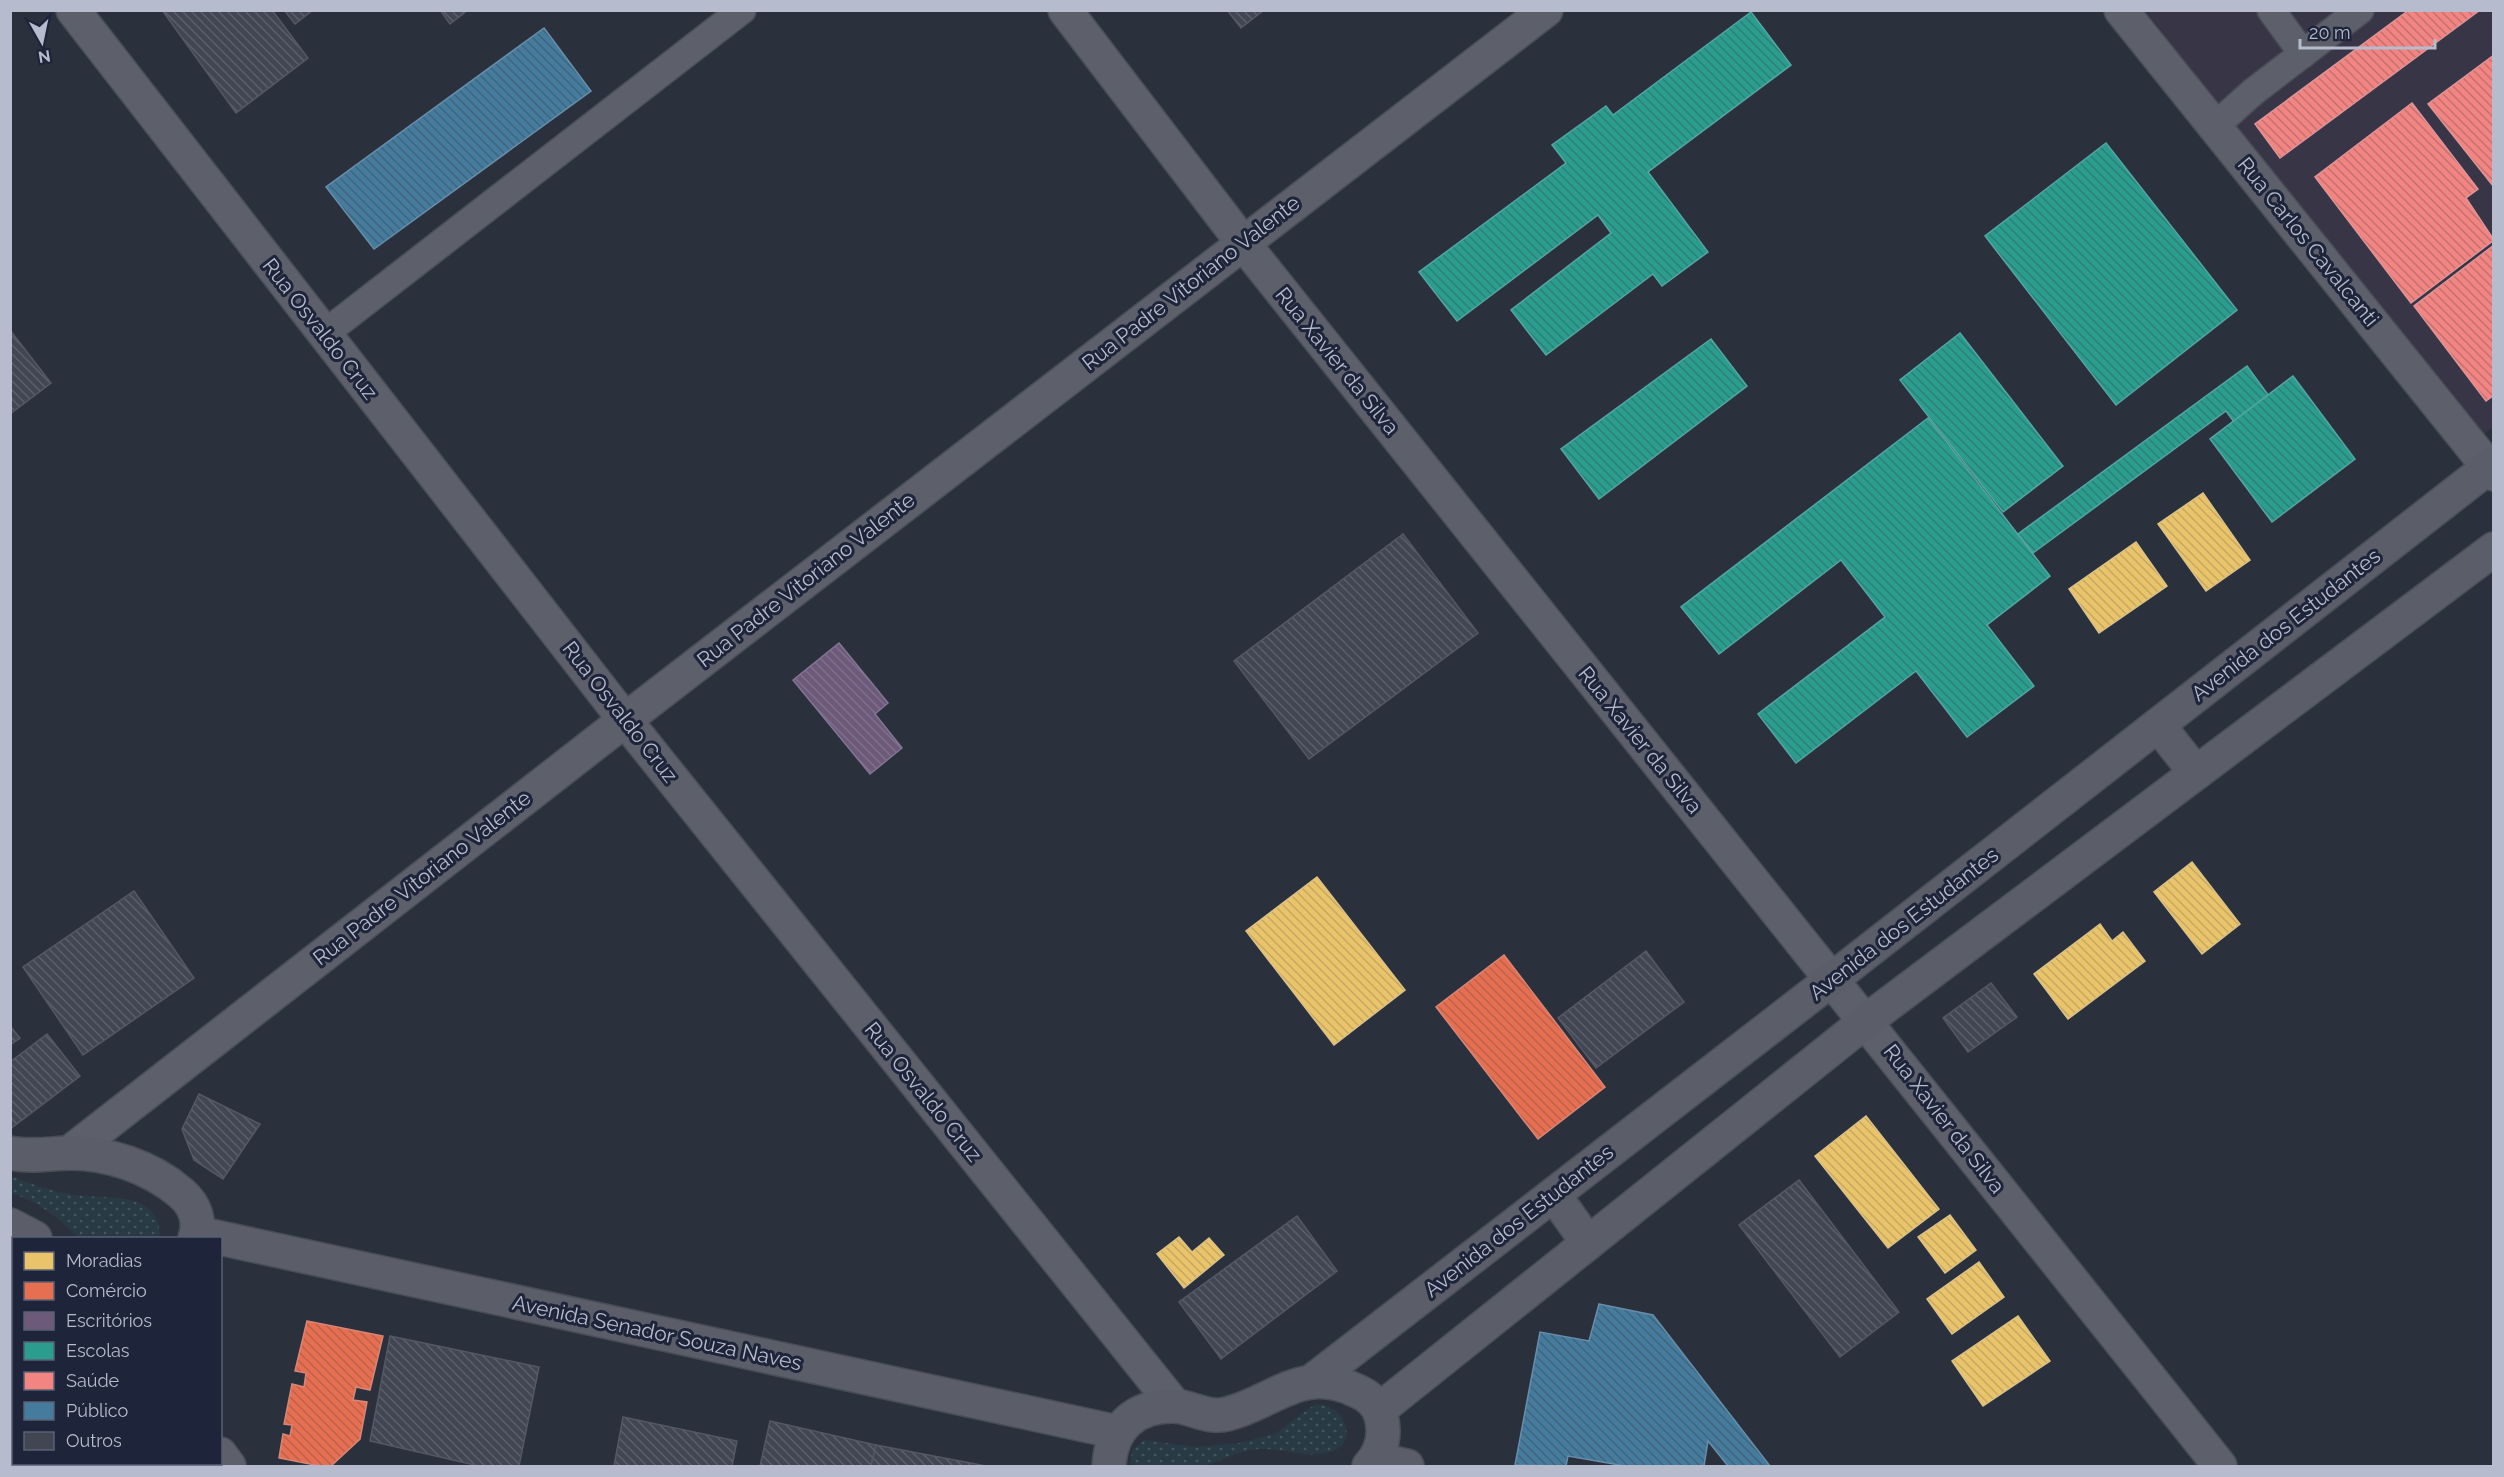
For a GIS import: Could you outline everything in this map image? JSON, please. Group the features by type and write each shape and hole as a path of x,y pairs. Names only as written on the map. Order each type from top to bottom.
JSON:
{"street":[{"name":"Rua Osvaldo Cruz","path":"73,10 625,720 1175,1406"},
{"name":"Rua Xavier da Silva","path":"1065,10 1243,243 2220,1467"},
{"name":"Rua Padre Vitoriano Valente","path":"69,1153 625,720 1546,10"},
{"name":"Rua Carlos Cavalcanti","path":"2121,10 2492,468"},
{"name":"Avenida dos Estudantes","path":"1311,1382 2492,468"},
{"path":"1379,1410 1866,1021 2493,549"},
{"path":"2158,725 2196,772"},
{"path":"10,1153 19,1155 69,1153 108,1158 146,1169 170,1183 190,1201 197,1217 196,1236"},
{"path":"1554,1195 1588,1243"},
{"path":"10,1225 31,1237"},
{"name":"Avenida Senador Souza Naves","path":"222,1242 1117,1432"},
{"path":"1109,1467 1110,1450 1117,1432 1133,1417 1150,1408 1175,1406 1208,1415 1226,1415 1287,1387 1311,1382 1333,1383 1370,1396 1379,1410 1384,1434 1372,1463 1407,1467"}],"lane":[{"path":"324,334 742,10"},
{"path":"2271,10 2303,54"},
{"path":"2214,126 2360,10"}],"shaded area":[{"path":"2146,11 2493,11 2493,427 2477,439"},
{"path":"10,1176 68,1194 127,1200 151,1211 158,1222 160,1237 77,1237 48,1211 11,1193"},
{"path":"1314,1405 1324,1405 1333,1409 1344,1422 1347,1431 1346,1439 1333,1451 1307,1454 1270,1449 1253,1450 1198,1467 1130,1466 1132,1450 1144,1440 1196,1447 1240,1443 1275,1434"}],"building: Moradias":[{"path":"2203,493 2250,560 2206,591 2158,524"},
{"path":"2136,542 2167,586 2099,633 2069,589"},
{"path":"2192,862 2240,924 2202,954 2154,892"},
{"path":"1317,877 1405,990 1334,1045 1246,931"},
{"path":"2100,924 2112,941 2123,932 2145,961 2068,1019 2034,974"},
{"path":"1866,1116 1939,1209 1888,1248 1815,1156"},
{"path":"1950,1215 1976,1250 1945,1273 1918,1237"},
{"path":"1179,1237 1192,1252 1209,1238 1224,1255 1184,1288 1157,1254"},
{"path":"1979,1262 2004,1297 1952,1334 1927,1299"},
{"path":"2018,1316 2050,1361 1983,1406 1952,1361"}],"building: Comércio":[{"path":"1504,955 1605,1087 1538,1139 1436,1007"},
{"path":"307,1321 383,1336 370,1390 356,1387 353,1400 367,1402 360,1439 331,1466 279,1458 283,1434 290,1436 292,1425 284,1424 292,1384 304,1387 306,1373 295,1371"}],"building: Escritórios":[{"path":"839,643 888,703 875,714 902,748 870,774 793,680"}],"building: Escolas":[{"path":"1751,12 1791,65 1648,172 1708,252 1662,286 1653,274 1546,355 1511,310 1611,233 1598,215 1457,321 1419,272 1566,163 1552,145 1606,106 1613,115"},
{"path":"2106,143 2237,310 2116,405 1985,236"},
{"path":"1960,333 2063,466 2003,512 1900,380"},
{"path":"1711,339 1747,386 1599,499 1561,449"},
{"path":"2247,366 2269,396 2234,422 2226,411 2033,553 2018,534"},
{"path":"2293,376 2355,459 2272,522 2210,439"},
{"path":"1928,418 2050,576 1987,625 2034,686 1967,737 1916,671 1796,763 1758,714 1885,617 1841,560 1719,654 1681,607"}],"building: Saúde":[{"path":"2409,10 2480,10 2280,158 2255,124"},
{"path":"2494,55 2494,187 2428,104"},
{"path":"2412,103 2478,189 2466,198 2494,240 2411,303 2315,177"},
{"path":"2494,245 2494,395 2486,401 2414,306"}],"building: Público":[{"path":"544,28 591,91 374,249 326,187"},
{"path":"1599,1304 1653,1315 1770,1466 1728,1466 1708,1441 1704,1466 1625,1466 1568,1456 1566,1466 1515,1465 1540,1332 1589,1341"}],"building: Outros":[{"path":"162,10 272,10 308,58 236,113"},
{"path":"284,10 313,10 295,24"},
{"path":"440,10 468,10 450,24"},
{"path":"1227,10 1264,10 1241,28"},
{"path":"10,330 51,383 10,414"},
{"path":"1403,534 1478,633 1309,759 1234,661"},
{"path":"134,891 194,978 83,1055 23,967"},
{"path":"1646,951 1684,1002 1596,1068 1558,1018"},
{"path":"1991,983 2017,1017 1968,1052 1943,1018"},
{"path":"10,1026 20,1038 10,1045"},
{"path":"47,1034 80,1076 10,1129 10,1062"},
{"path":"199,1094 260,1124 223,1179 194,1160 182,1129"},
{"path":"1799,1180 1899,1312 1840,1357 1739,1225"},
{"path":"1297,1216 1337,1271 1221,1359 1179,1302"},
{"path":"10,1298 12,1300 12,1324 10,1325"},
{"path":"390,1336 539,1367 519,1466 479,1466 370,1441"},
{"path":"12,1405 12,1448 10,1446 10,1406"},
{"path":"623,1417 737,1441 732,1466 614,1466"},
{"path":"770,1421 876,1445 871,1466 760,1466"},
{"path":"876,1445 986,1466 871,1466"},
{"path":"23,1465 52,1465 50,1466"}]}
